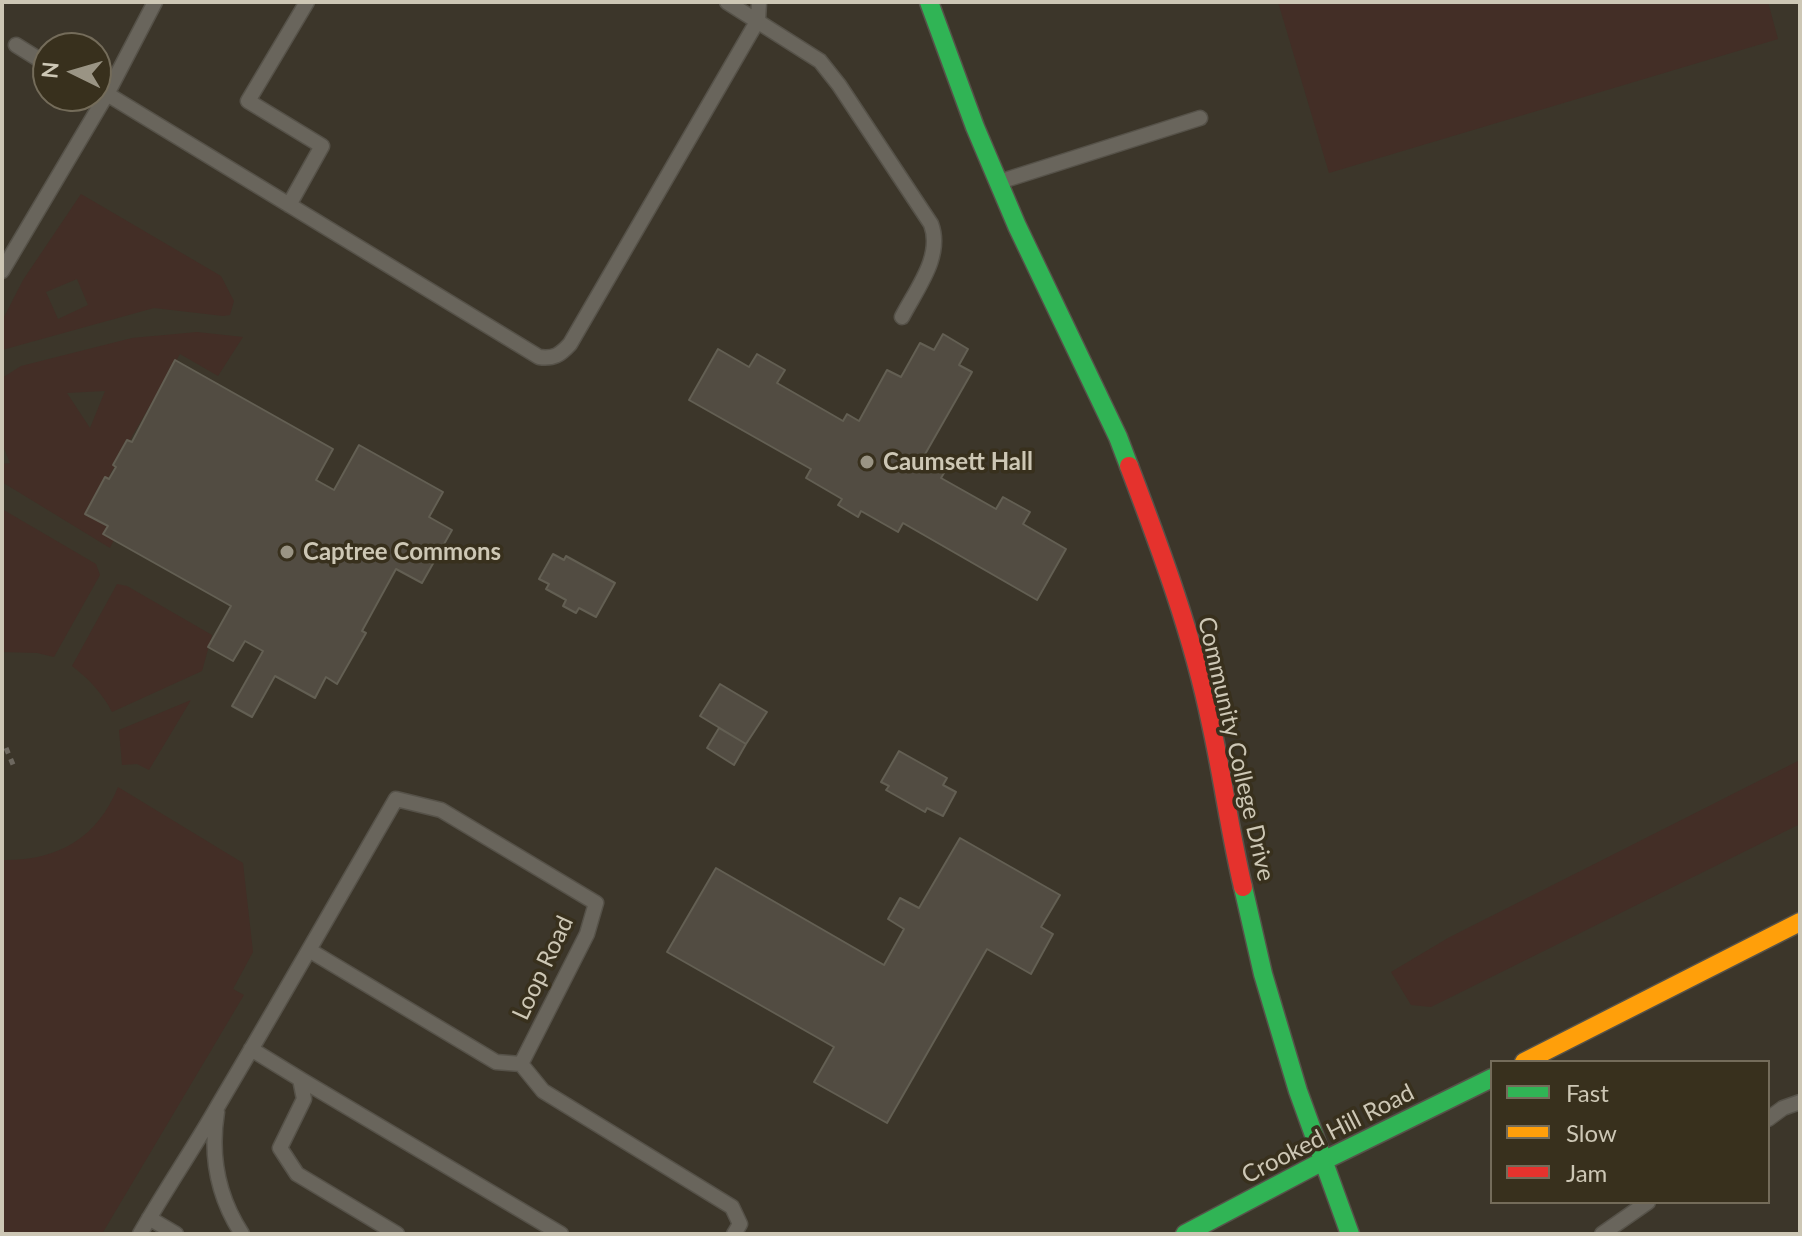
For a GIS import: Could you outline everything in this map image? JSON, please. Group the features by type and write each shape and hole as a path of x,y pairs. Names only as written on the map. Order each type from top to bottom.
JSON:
{"main road":[{"name":"Community College Drive","path":"929,2 998,182 1113,425 1160,547 1211,723 1235,855 1263,974 1298,1091 1350,1234"},
{"path":"1528,1060 1800,922"},
{"name":"Crooked Hill Road","path":"1185,1234 1325,1160 1490,1079"}],"lane":[{"path":"112,78 155,2"},
{"path":"289,205 322,146 248,101 307,2"},
{"path":"727,2 820,61 931,224 936,236 934,256 902,317"},
{"path":"112,102 539,357 551,358 560,355 570,344 758,20 759,2"},
{"path":"16,45 32,55"},
{"path":"2,271 93,112"},
{"path":"998,182 1200,118"},
{"name":"Loop Road","path":"140,1234 217,1108 396,799 441,810 596,903 587,934 521,1064"},
{"path":"309,950 496,1062 521,1064 543,1091 732,1207 740,1224 734,1234"},
{"path":"251,1049 561,1234"},
{"path":"300,1079 304,1099 280,1148 297,1174 397,1234"},
{"path":"1770,1118 1783,1108 1800,1102"},
{"path":"217,1108 213,1153 220,1184 242,1234"},
{"path":"1602,1234 1645,1204"},
{"path":"149,1218 176,1234"}],"path":[{"path":"6,748 14,767"}],"shaded area":[{"path":"1278,2 1768,2 1778,39 1329,173"},
{"path":"81,194 221,276 234,301 230,315 154,308 2,350 2,321 23,280","holes":["77,279 88,305 58,319 46,292"]},
{"path":"197,332 243,337 218,376 180,354 87,514 117,533 110,548 2,482 2,464 10,463 2,443 2,378 21,366 132,338","holes":["105,391 90,428 67,393"]},
{"path":"2,509 96,564 100,575 54,657 2,652"},
{"path":"117,584 127,586 212,635 202,671 112,712 95,687 72,666"},
{"path":"191,700 149,770 137,764 122,765 119,730"},
{"path":"1800,760 1800,824 1431,1007 1411,1005 1391,972 1448,938"},
{"path":"118,787 243,863 253,952 233,989 244,995 102,1234 2,1234 2,860 40,856 73,843 99,820"}],"building":[{"name":"Caumsett Hall","path":"943,334 968,349 959,365 972,372 924,456 947,468 941,478 996,509 1003,497 1030,512 1023,524 1066,549 1037,600 903,523 898,532 861,511 858,517 838,505 842,499 806,478 811,469 689,400 718,349 749,367 757,354 785,370 777,383 843,421 847,414 859,421 887,370 901,377 920,343 934,350"},
{"name":"Captree Commons","path":"175,360 333,449 316,480 334,490 359,445 443,492 429,517 452,530 422,583 396,569 362,631 366,633 337,684 326,677 315,698 275,676 252,717 232,706 263,651 245,641 233,661 208,647 231,606 103,534 108,526 85,514 105,477 109,479 116,467 113,465 127,440 132,442"},
{"path":"553,554 564,560 566,556 615,583 596,617 579,608 576,613 563,606 566,600 546,589 549,584 539,579"},
{"path":"720,684 767,712 746,744 700,716"},
{"path":"719,728 746,744 734,765 707,748"},
{"path":"899,751 947,778 943,785 956,792 943,816 927,808 925,812 886,790 889,786 881,782"},
{"path":"960,838 1060,895 1041,927 1053,934 1031,974 987,949 887,1123 814,1082 834,1047 667,952 716,868 884,965 904,929 888,919 900,898 919,908"}],"traffic: fast":[{"path":"929,2 975,127 1017,226 1129,466"},
{"path":"1243,887 1263,974 1298,1091 1350,1234"},
{"path":"1185,1234 1325,1160 1490,1079"}],"traffic: slow":[{"path":"1528,1060 1800,922"}],"traffic: jam":[{"path":"1129,466 1186,626 1204,691 1243,887"}],"place":[{"name":"Caumsett Hall","path":"867,462"},
{"name":"Captree Commons","path":"287,552"}]}
